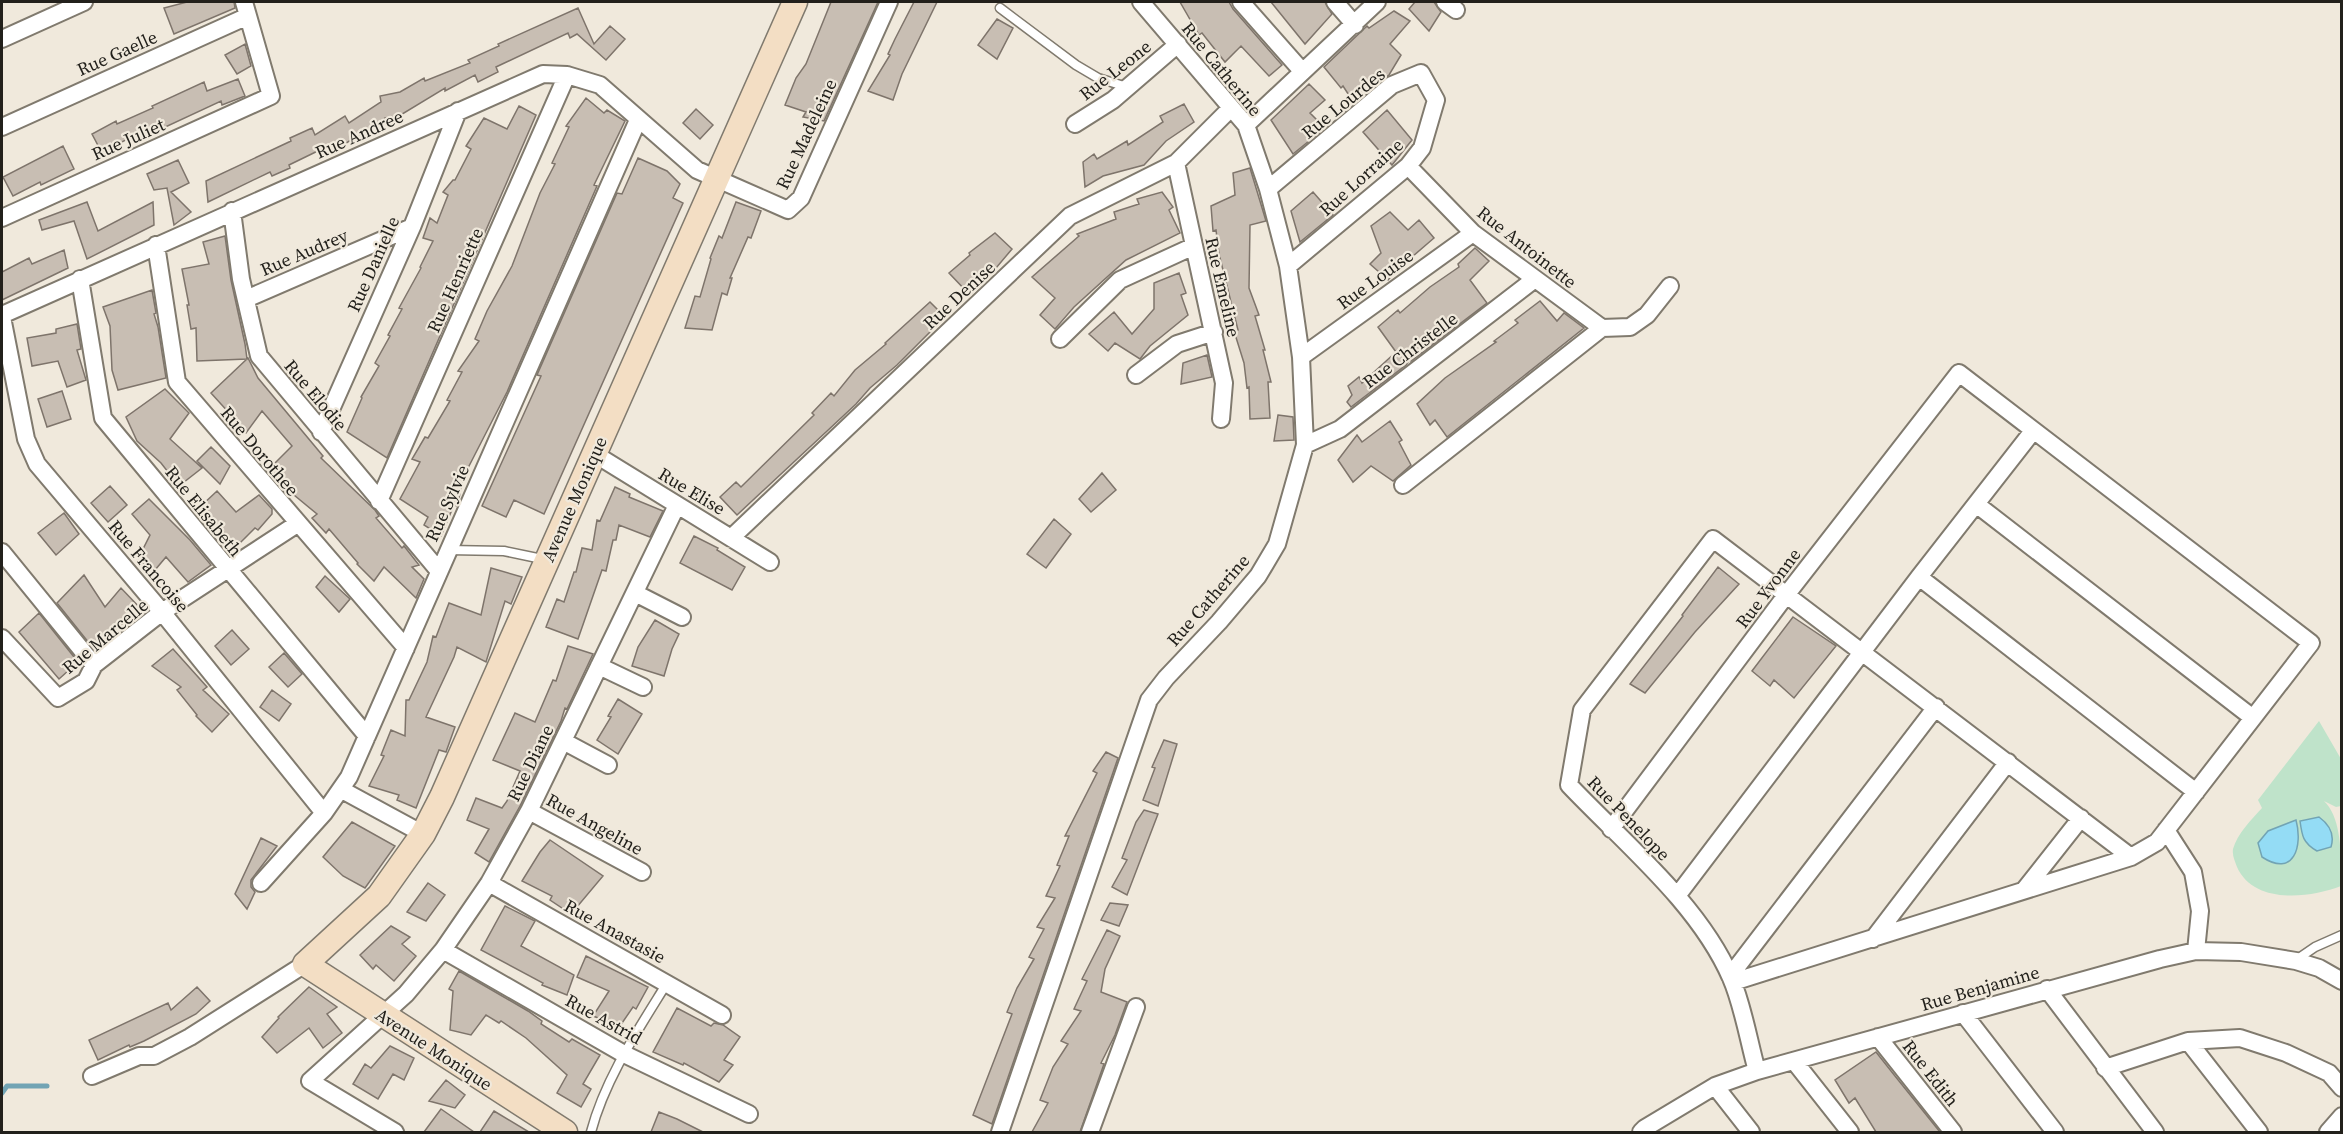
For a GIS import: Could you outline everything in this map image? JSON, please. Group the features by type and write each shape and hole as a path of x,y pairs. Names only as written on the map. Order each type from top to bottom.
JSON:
{"street":[{"path":"2,20 5,37 80,2"},
{"name":"Avenue Monique","path":"92,1076 139,1056 154,1056 245,1004 305,964 379,896 423,834 442,796 795,2"},
{"name":"Rue Madeleine","path":"715,178 788,210 801,198 889,2"},
{"name":"Rue Catherine","path":"1000,1132 1149,700 1258,576 1276,544 1305,445 1300,357 1288,266 1268,189 1246,124 1141,2"},
{"path":"1241,2 1302,70"},
{"path":"1335,2 1355,25"},
{"path":"1246,124 1302,70 1355,25 1377,2"},
{"name":"Rue Juliet","path":"2,218 271,96 246,9"},
{"name":"Rue Gaelle","path":"2,127 246,9"},
{"name":"Rue Leone","path":"1075,124 1113,100 1178,44"},
{"name":"Rue Lourdes","path":"1268,189 1392,85 1421,73 1436,100"},
{"name":"Rue Andree","path":"2,316 232,211 543,74 567,75 600,85 697,170 715,178"},
{"name":"Rue Henriette","path":"379,501 567,75"},
{"name":"Rue Lorraine","path":"1288,266 1408,166 1422,148 1436,100"},
{"name":"Rue Denise","path":"731,538 1070,216 1176,163 1232,108"},
{"name":"Rue Danielle","path":"321,432 412,226 458,111"},
{"name":"Rue Sylvie","path":"261,883 342,790 368,736 638,120"},
{"name":"Rue Emeline","path":"1176,163 1224,383 1221,419"},
{"name":"Rue Antoinette","path":"1408,166 1473,233 1602,328"},
{"name":"Rue Elodie","path":"232,211 246,299 259,356 439,571"},
{"name":"Rue Audrey","path":"246,299 412,226"},
{"name":"Rue Louise","path":"1300,357 1473,233"},
{"name":"Rue Dorothee","path":"156,245 177,382 406,648"},
{"path":"1060,339 1120,280 1194,246"},
{"name":"Rue Elisabeth","path":"80,279 103,418 227,570 368,736"},
{"name":"Rue Christelle","path":"1305,445 1340,429 1535,279"},
{"path":"1403,485 1602,328 1630,327 1647,315 1670,286"},
{"name":"Rue Francoise","path":"2,316 26,439 37,464 162,612 324,813"},
{"path":"1136,375 1177,344 1214,332"},
{"name":"Rue Yvonne","path":"1611,829 1787,594 1959,373 2033,430"},
{"path":"1677,896 2033,430 2311,643 2157,842 2131,857 1873,939 1732,979"},
{"name":"Rue Elise","path":"593,453 770,562"},
{"path":"1976,504 2253,718"},
{"name":"Rue Diane","path":"395,1132 310,1081 406,994 443,950 489,883 529,811 677,505"},
{"name":"Rue Marcelle","path":"2,638 58,698 86,681 94,665 162,612 297,524"},
{"name":"Rue Penelope","path":"1757,1071 1732,979 1716,949 1677,896 1569,785 1582,710 1713,539 1787,594"},
{"path":"2,552 94,665"},
{"path":"1919,577 2196,792"},
{"path":"635,593 682,617"},
{"path":"1787,594 2131,857"},
{"path":"599,666 643,687"},
{"path":"1732,979 1936,707"},
{"path":"563,741 609,765"},
{"path":"1873,939 2008,762"},
{"path":"342,790 423,834"},
{"name":"Rue Angeline","path":"529,811 642,872"},
{"path":"2025,889 2081,818"},
{"path":"2166,830 2193,872 2200,911 2196,951"},
{"name":"Rue Anastasie","path":"489,883 722,1014"},
{"name":"Rue Astrid","path":"443,950 624,1053 749,1114"},
{"name":"Rue Benjamine","path":"1645,1131 1715,1086 1757,1071 2047,989 2196,951 2241,952 2295,961 2319,968 2342,981"},
{"name":"Avenue Monique","path":"305,964 382,1016 565,1132"},
{"path":"2047,989 2155,1132"},
{"path":"1090,1132 1136,1007"},
{"path":"1963,1013 2055,1132"},
{"name":"Rue Edith","path":"1878,1037 1953,1132"},
{"path":"2105,1068 2188,1041 2240,1038 2286,1053 2329,1073 2342,1088"},
{"path":"2188,1041 2259,1132"},
{"path":"1794,1060 1850,1132"},
{"path":"1715,1086 1751,1132"},
{"path":"2328,1132 2342,1116"}],"lane":[{"path":"1000,8 1098,78 1128,87"},
{"path":"448,550 504,551 547,560"},
{"path":"2295,961 2315,947 2342,935"},
{"path":"591,1132 594,1119 624,1053 667,982"}],"green space":[{"path":"2319,721 2341,759 2341,806 2336,807 2324,801 2335,818 2338,829 2341,886 2299,895 2269,893 2256,888 2245,879 2237,867 2233,849 2241,832 2262,808 2258,800"}],"water":[{"path":"2319,817 2329,827 2332,838 2331,847 2317,851 2304,839 2300,821"},
{"path":"2296,820 2298,840 2294,856 2282,864 2273,863 2262,857 2258,843 2268,831"}],"building":[{"path":"187,2 234,2 235,8 174,34 164,8"},
{"path":"831,2 878,2 824,121 803,117 806,112 785,105 796,78 806,64"},
{"path":"914,2 937,2 902,74 893,100 868,91 890,55 888,54"},
{"path":"1180,2 1229,2 1282,65 1269,76 1241,46 1225,62 1202,33 1199,35"},
{"path":"1271,2 1325,2 1332,14 1305,44"},
{"path":"1415,2 1434,2 1441,12 1429,31 1409,9"},
{"path":"578,8 594,44 610,26 625,39 606,60 577,34 570,38 568,33 496,67 498,72 478,82 475,75 445,91 445,88 399,116 385,118 334,151 330,145 289,165 290,168 272,176 270,172 208,202 206,181 291,141 290,138 312,128 315,135 345,116 349,123 381,102 380,96 400,92 424,78 425,81 470,63 468,60 499,46 498,44"},
{"path":"1394,11 1410,21 1390,44 1401,55 1389,75 1383,79 1377,73 1361,98 1354,103 1343,86 1341,88 1324,67 1367,26 1369,28"},
{"path":"997,19 1013,28 997,59 978,45"},
{"path":"245,44 251,66 237,74 225,55"},
{"path":"238,79 245,96 222,105 221,101 131,143 129,138 102,153 92,134 116,121 117,124 153,108 152,106 204,82 207,91"},
{"path":"1309,84 1325,100 1310,113 1325,128 1293,154 1271,120"},
{"path":"586,98 604,113 607,110 625,121 594,185 597,186 507,392 468,468 457,506 454,505 441,536 424,525 428,517 400,499 420,462 412,459 425,437 428,438 450,401 447,400 462,372 458,371 479,341 475,339 487,311 512,266 540,193 555,164 552,163 569,127 566,126"},
{"path":"1184,104 1194,122 1166,141 1144,165 1103,176 1085,187 1083,162 1094,154 1097,159 1127,141 1128,145 1163,122 1160,116"},
{"path":"519,106 536,115 387,458 347,432 361,397 379,366 375,363 402,309 399,308 433,241 423,238 430,218 437,223 448,195 443,192 455,180 471,149 466,146 484,118 507,129"},
{"path":"696,109 713,125 700,139 683,123"},
{"path":"1387,110 1412,140 1392,165 1363,132"},
{"path":"63,146 74,169 41,185 40,182 13,196 3,177"},
{"path":"638,158 667,171 680,184 673,198 683,203 544,514 514,500 506,517 482,506 541,376 537,375 617,193 622,194"},
{"path":"178,160 189,183 171,192 191,212 174,225 167,188 154,190 147,174"},
{"path":"1250,168 1266,221 1250,225 1249,288 1259,315 1255,316 1271,382 1268,382 1270,418 1250,419 1249,387 1247,388 1244,363 1234,331 1238,330 1219,254 1216,230 1213,231 1211,206 1235,195 1233,173"},
{"path":"1162,192 1173,207 1169,210 1180,233 1126,260 1074,307 1055,329 1040,315 1055,298 1032,277 1079,236 1077,234 1116,219 1114,212 1139,204 1137,199"},
{"path":"1313,192 1333,215 1300,242 1291,211"},
{"path":"87,202 98,231 153,202 154,225 87,259 74,221 42,230 39,220"},
{"path":"736,202 761,211 751,238 748,237 730,278 732,278 727,295 722,293 712,330 685,328 695,296 700,297 710,258 719,236 722,238"},
{"path":"1390,212 1408,230 1419,220 1434,238 1388,280 1370,264 1381,253 1371,226"},
{"path":"995,233 1012,249 970,295 949,273 970,255 969,253"},
{"path":"225,236 231,280 247,359 197,361 196,328 191,329 182,269 209,264 203,242"},
{"path":"1475,248 1489,261 1470,280 1487,303 1411,361 1410,359 1406,365 1351,407 1347,402 1352,395 1348,386 1359,377 1362,383 1396,352 1378,327 1398,310 1400,313 1430,287 1459,267 1458,264"},
{"path":"64,250 68,268 2,300 2,272 29,258 32,264"},
{"path":"1179,273 1186,293 1181,295 1188,315 1150,346 1140,359 1115,343 1108,351 1089,334 1114,312 1132,334 1154,309 1154,283"},
{"path":"152,290 166,378 118,390 112,370 110,326 103,307"},
{"path":"1540,301 1557,321 1564,313 1584,328 1447,437 1435,420 1430,425 1417,404 1445,378 1496,342 1494,341 1518,323 1515,320"},
{"path":"930,302 945,317 737,515 720,497 736,482 741,487 814,415 812,413 831,393 834,396 855,370"},
{"path":"77,324 81,349 77,350 86,380 67,387 58,361 32,366 27,338 56,333 56,329"},
{"path":"1207,355 1212,377 1181,384 1183,363"},
{"path":"248,358 258,378 323,456 321,458 375,510 379,516 376,518 419,565 412,567 424,579 416,598 384,567 374,581 329,529 326,533 312,518 317,514 294,495 270,468 292,446 262,411 246,433 229,418 231,415 211,393"},
{"path":"165,389 189,413 170,439 202,468 179,486 161,463 137,441 126,417"},
{"path":"62,391 71,419 47,427 38,399"},
{"path":"1278,415 1293,417 1294,440 1274,441"},
{"path":"1390,421 1402,440 1399,442 1411,465 1393,481 1371,466 1353,482 1338,460 1357,435 1362,442"},
{"path":"211,447 230,466 220,484 197,461"},
{"path":"1102,473 1116,490 1091,512 1079,499"},
{"path":"110,486 127,505 108,522 91,503"},
{"path":"615,487 630,494 629,497 663,511 650,537 619,525 606,571 602,570 578,639 546,627 557,599 564,602 574,572 576,572 582,548 592,550 597,520 600,521"},
{"path":"217,491 236,512 259,495 272,509 272,514 258,530 255,528 237,546 200,507"},
{"path":"149,499 190,540 211,565 188,582 166,557 155,570 137,561 150,535 132,514"},
{"path":"64,513 79,534 56,555 38,533"},
{"path":"1054,519 1071,534 1046,568 1027,554"},
{"path":"694,536 718,548 717,550 745,567 732,590 680,563"},
{"path":"1718,567 1739,584 1695,632 1645,693 1630,684 1683,616"},
{"path":"491,568 522,577 511,604 505,601 486,662 457,647 426,717 455,727 446,752 439,750 416,808 397,800 399,795 369,786 384,756 381,755 391,730 405,736 406,700 409,700 427,662 433,636 436,637 449,603 481,615"},
{"path":"84,575 105,607 121,588 141,609 116,629 105,643 102,645 100,642 93,648 57,603"},
{"path":"325,576 350,599 339,612 316,587"},
{"path":"39,613 78,662 59,679 19,632"},
{"path":"1793,617 1836,646 1794,698 1774,680 1770,686 1752,671"},
{"path":"655,620 679,634 664,676 632,666 638,647"},
{"path":"232,630 249,649 231,665 215,646"},
{"path":"568,646 593,654 567,709 565,708 520,806 489,862 475,853 489,829 467,820 476,798 502,808 507,801 520,771 493,760 515,713 535,722 553,680 556,681"},
{"path":"173,649 207,687 203,690 229,714 212,732 196,716 177,690 181,687 152,666"},
{"path":"284,653 302,674 288,687 269,667"},
{"path":"272,690 291,704 279,721 260,707"},
{"path":"618,699 642,714 618,754 597,740 611,717 608,716"},
{"path":"1164,740 1177,744 1158,806 1143,800 1155,768 1152,767"},
{"path":"1106,752 1118,758 992,1124 973,1115 1012,1014 1007,1012 1017,988 1034,959 1029,957 1044,929 1037,927 1055,898 1046,896 1060,866 1057,865 1069,836 1065,836 1097,773 1093,771"},
{"path":"1144,810 1158,814 1127,895 1112,887 1127,860 1122,858 1136,822"},
{"path":"352,822 395,846 365,888 343,876 323,857"},
{"path":"261,838 277,846 251,880 251,887 255,892 247,909 235,894"},
{"path":"550,840 603,876 571,914 550,900 552,896 522,881"},
{"path":"428,883 445,895 426,921 407,912"},
{"path":"1110,903 1128,905 1119,926 1101,920"},
{"path":"505,906 535,921 521,946 574,975 567,995 542,985 543,983 481,950"},
{"path":"391,926 410,937 402,944 416,956 394,981 376,965 373,969 360,955"},
{"path":"1107,930 1120,936 1105,969 1101,992 1127,1002 1115,1035 1101,1063 1104,1064 1080,1132 1032,1132 1048,1103 1040,1100 1053,1067 1068,1044 1061,1041 1081,1011 1074,1009 1087,981 1082,979"},
{"path":"586,956 648,987 636,1009 633,1007 620,1026 593,1016 609,991 577,977"},
{"path":"459,971 528,1011 542,1021 541,1024 569,1042 572,1039 600,1055 583,1084 591,1089 581,1107 557,1093 567,1075 526,1038 501,1021 499,1023 486,1015 471,1035 450,1030 453,991 449,989"},
{"path":"197,987 210,1001 196,1014 144,1041 130,1047 129,1045 98,1060 89,1040 168,1003 171,1010"},
{"path":"309,987 337,1007 327,1014 342,1033 323,1048 309,1028 277,1053 262,1037 278,1017"},
{"path":"677,1008 711,1026 714,1023 723,1025 740,1037 724,1060 733,1065 719,1082 684,1063 683,1065 653,1052"},
{"path":"390,1046 414,1058 404,1080 393,1074 378,1099 353,1084 365,1064 371,1068"},
{"path":"1876,1052 1940,1132 1876,1132 1855,1098 1849,1103 1835,1080"},
{"path":"446,1080 465,1095 455,1108 429,1101"},
{"path":"441,1109 474,1132 424,1132"},
{"path":"494,1111 529,1132 480,1132"},
{"path":"659,1112 677,1119 703,1132 651,1132"}],"waterway":[{"path":"2,1093 7,1086 47,1086"}]}
